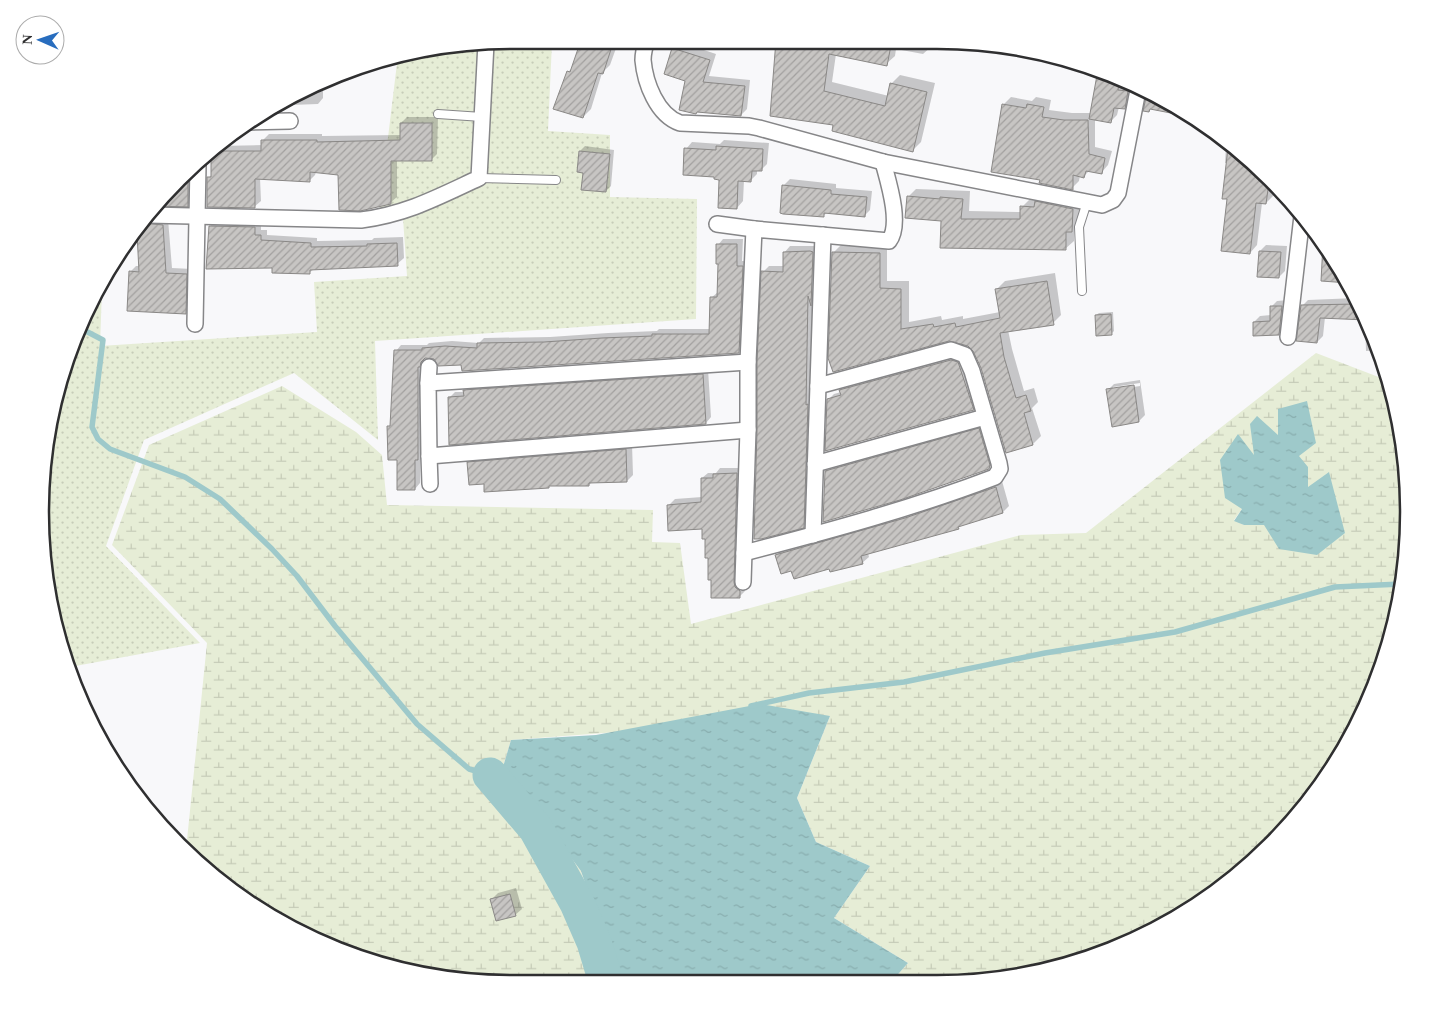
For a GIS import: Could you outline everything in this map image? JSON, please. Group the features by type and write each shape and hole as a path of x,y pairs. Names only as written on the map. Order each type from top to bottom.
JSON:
{"street":[{"path":"646,49 644,60 652,93 662,111 680,123 754,127 883,162 1102,205 1113,200 1118,193 1137,95"},
{"path":"157,215 361,220 413,209 479,178 486,50"},
{"path":"263,122 290,121"},
{"path":"717,224 890,240 894,230 893,212 891,192 883,162"},
{"path":"195,324 198,172"},
{"path":"1288,337 1301,225"},
{"path":"743,582 748,430 748,362 754,228"},
{"path":"813,535 823,235"},
{"path":"744,553 813,535 959,491 995,477 1000,469 972,371 965,355 951,350 818,386"},
{"path":"428,382 748,362"},
{"path":"429,367 430,484"},
{"path":"815,464 985,418"},
{"path":"429,456 748,430"}],"lane":[{"path":"438,114 482,117"},
{"path":"479,178 556,180"},
{"path":"1082,291 1079,227 1086,202"}],"green space":[{"path":"552,49 548,131 610,135 610,197 697,199 696,319 375,341 378,440 294,373 144,440 106,546 200,643 75,666 65,632 53,572 49,512 50,482 58,422 73,363 102,298 100,346 317,332 314,282 407,276 403,218 378,220 397,64 452,53 482,50"},
{"path":"1316,353 1380,378 1391,422 1399,482 1399,542 1391,602 1376,661 1365,689 1338,744 1305,794 1265,840 1219,880 1169,913 1142,927 1086,951 1057,959 997,971 937,975 897,975 908,963 834,918 870,866 816,842 797,798 830,716 511,740 503,767 581,871 614,968 612,975 482,974 422,966 363,951 335,940 280,913 230,880 187,842 207,643 112,545 149,445 282,386 356,432 382,455 387,505 653,510 652,542 680,543 691,624 1021,535 1086,533","holes":["1279,435 1308,488 1329,472 1264,525 1244,525 1234,520 1242,509 1254,456"]}],"water":[{"path":"1307,401 1316,443 1299,456 1308,467 1308,487 1329,472 1345,533 1317,555 1279,549 1264,525 1244,525 1234,521 1242,509 1225,498 1220,460 1238,434 1254,455 1250,424 1257,416 1278,435 1278,409"},
{"path":"760,704 830,716 797,798 816,842 870,866 834,918 908,963 897,975 612,975 614,968 581,871 503,767 511,740 596,735"}],"building":[{"path":"578,49 611,49 603,74 598,73 583,118 553,109 567,71 570,72"},
{"path":"672,49 710,60 703,82 745,86 741,116 697,112 696,114 679,110 685,81 664,74"},
{"path":"775,49 890,49 887,66 829,54 824,91 885,106 890,83 927,92 913,152 832,131 833,125 770,116"},
{"path":"1097,77 1119,86 1118,90 1128,91 1125,109 1114,108 1111,123 1089,119"},
{"path":"1146,99 1173,113 1150,109 1149,112 1143,111"},
{"path":"1002,104 1026,108 1027,104 1044,107 1042,117 1064,120 1088,120 1089,154 1105,158 1102,174 1086,171 1084,178 1073,175 1073,190 1039,183 1040,180 991,172"},
{"path":"400,123 432,123 432,161 391,161 391,204 360,211 339,210 338,175 310,172 310,182 255,179 255,208 207,207 207,177 211,177 211,161 222,151 261,151 261,140 317,140 317,142 400,140"},
{"path":"716,146 763,149 762,171 752,171 751,182 738,181 737,209 718,208 719,180 714,179 714,177 683,175 684,148 716,150"},
{"path":"579,151 610,154 606,192 581,190 583,173 577,172"},
{"path":"1228,151 1268,188 1266,204 1256,203 1250,254 1221,251 1227,199 1222,199"},
{"path":"188,181 188,207 165,206"},
{"path":"782,185 831,190 831,194 867,197 865,217 824,213 824,217 780,213"},
{"path":"907,196 963,199 961,219 1020,219 1020,206 1034,207 1035,201 1073,209 1072,232 1066,232 1066,250 940,248 941,221 905,218"},
{"path":"150,224 163,225 166,273 187,274 186,314 127,311 129,271 139,272 137,240"},
{"path":"209,226 255,227 255,235 261,235 261,240 311,243 311,247 367,246 367,244 397,243 398,266 310,270 310,274 272,273 272,268 206,269"},
{"path":"716,244 737,244 737,266 743,266 739,353 462,371 461,365 438,366 434,359 425,358 421,362 420,367 418,367 418,460 415,460 415,490 397,490 397,460 388,460 387,426 390,426 394,350 422,350 422,348 445,346 477,348 477,343 544,342 652,336 652,334 709,334 710,297 717,297 718,264 716,264"},
{"path":"1259,251 1281,252 1279,278 1257,277"},
{"path":"783,252 813,252 811,306 808,296 806,405 808,404 804,528 761,539 754,539 757,362 761,271 783,272"},
{"path":"832,252 880,253 880,288 901,289 901,329 933,324 934,327 955,323 956,327 1000,318 995,289 1047,281 1054,325 1000,333 1004,357 1016,398 1026,395 1031,411 1024,413 1033,445 1006,453 981,368 973,351 968,346 949,341 833,372 828,358"},
{"path":"1322,256 1339,282 1321,281"},
{"path":"1351,304 1358,320 1320,318 1317,343 1296,341 1301,305"},
{"path":"1270,306 1282,306 1279,335 1253,336 1253,322 1270,321"},
{"path":"1111,314 1112,335 1096,336 1095,315"},
{"path":"951,360 958,362 974,410 825,451 827,399 841,395 839,390"},
{"path":"703,374 706,424 449,445 448,397 464,396 463,390"},
{"path":"1134,385 1139,422 1112,427 1106,389"},
{"path":"979,428 990,465 989,469 900,500 823,522 825,471"},
{"path":"626,449 627,482 589,483 589,486 549,486 549,488 484,492 484,484 469,485 467,462"},
{"path":"737,473 734,582 735,587 740,591 740,598 711,598 711,580 708,580 708,558 705,558 705,539 702,539 702,529 668,531 667,505 701,502 701,478 713,478 713,474"},
{"path":"996,487 1003,513 958,527 959,529 861,556 863,564 830,572 829,569 794,579 791,571 781,574 775,555 905,518"},
{"path":"510,894 516,916 496,921 490,899"}],"waterway":[{"path":"86,331 103,340 92,427 98,439 110,449 185,477 220,499 297,576 335,626 417,724 469,769 490,775 510,764"},
{"path":"751,706 809,693 904,682 1045,653 1175,632 1335,587 1394,584"},
{"path":"490,775 536,829 577,903 594,942 603,975"}]}
